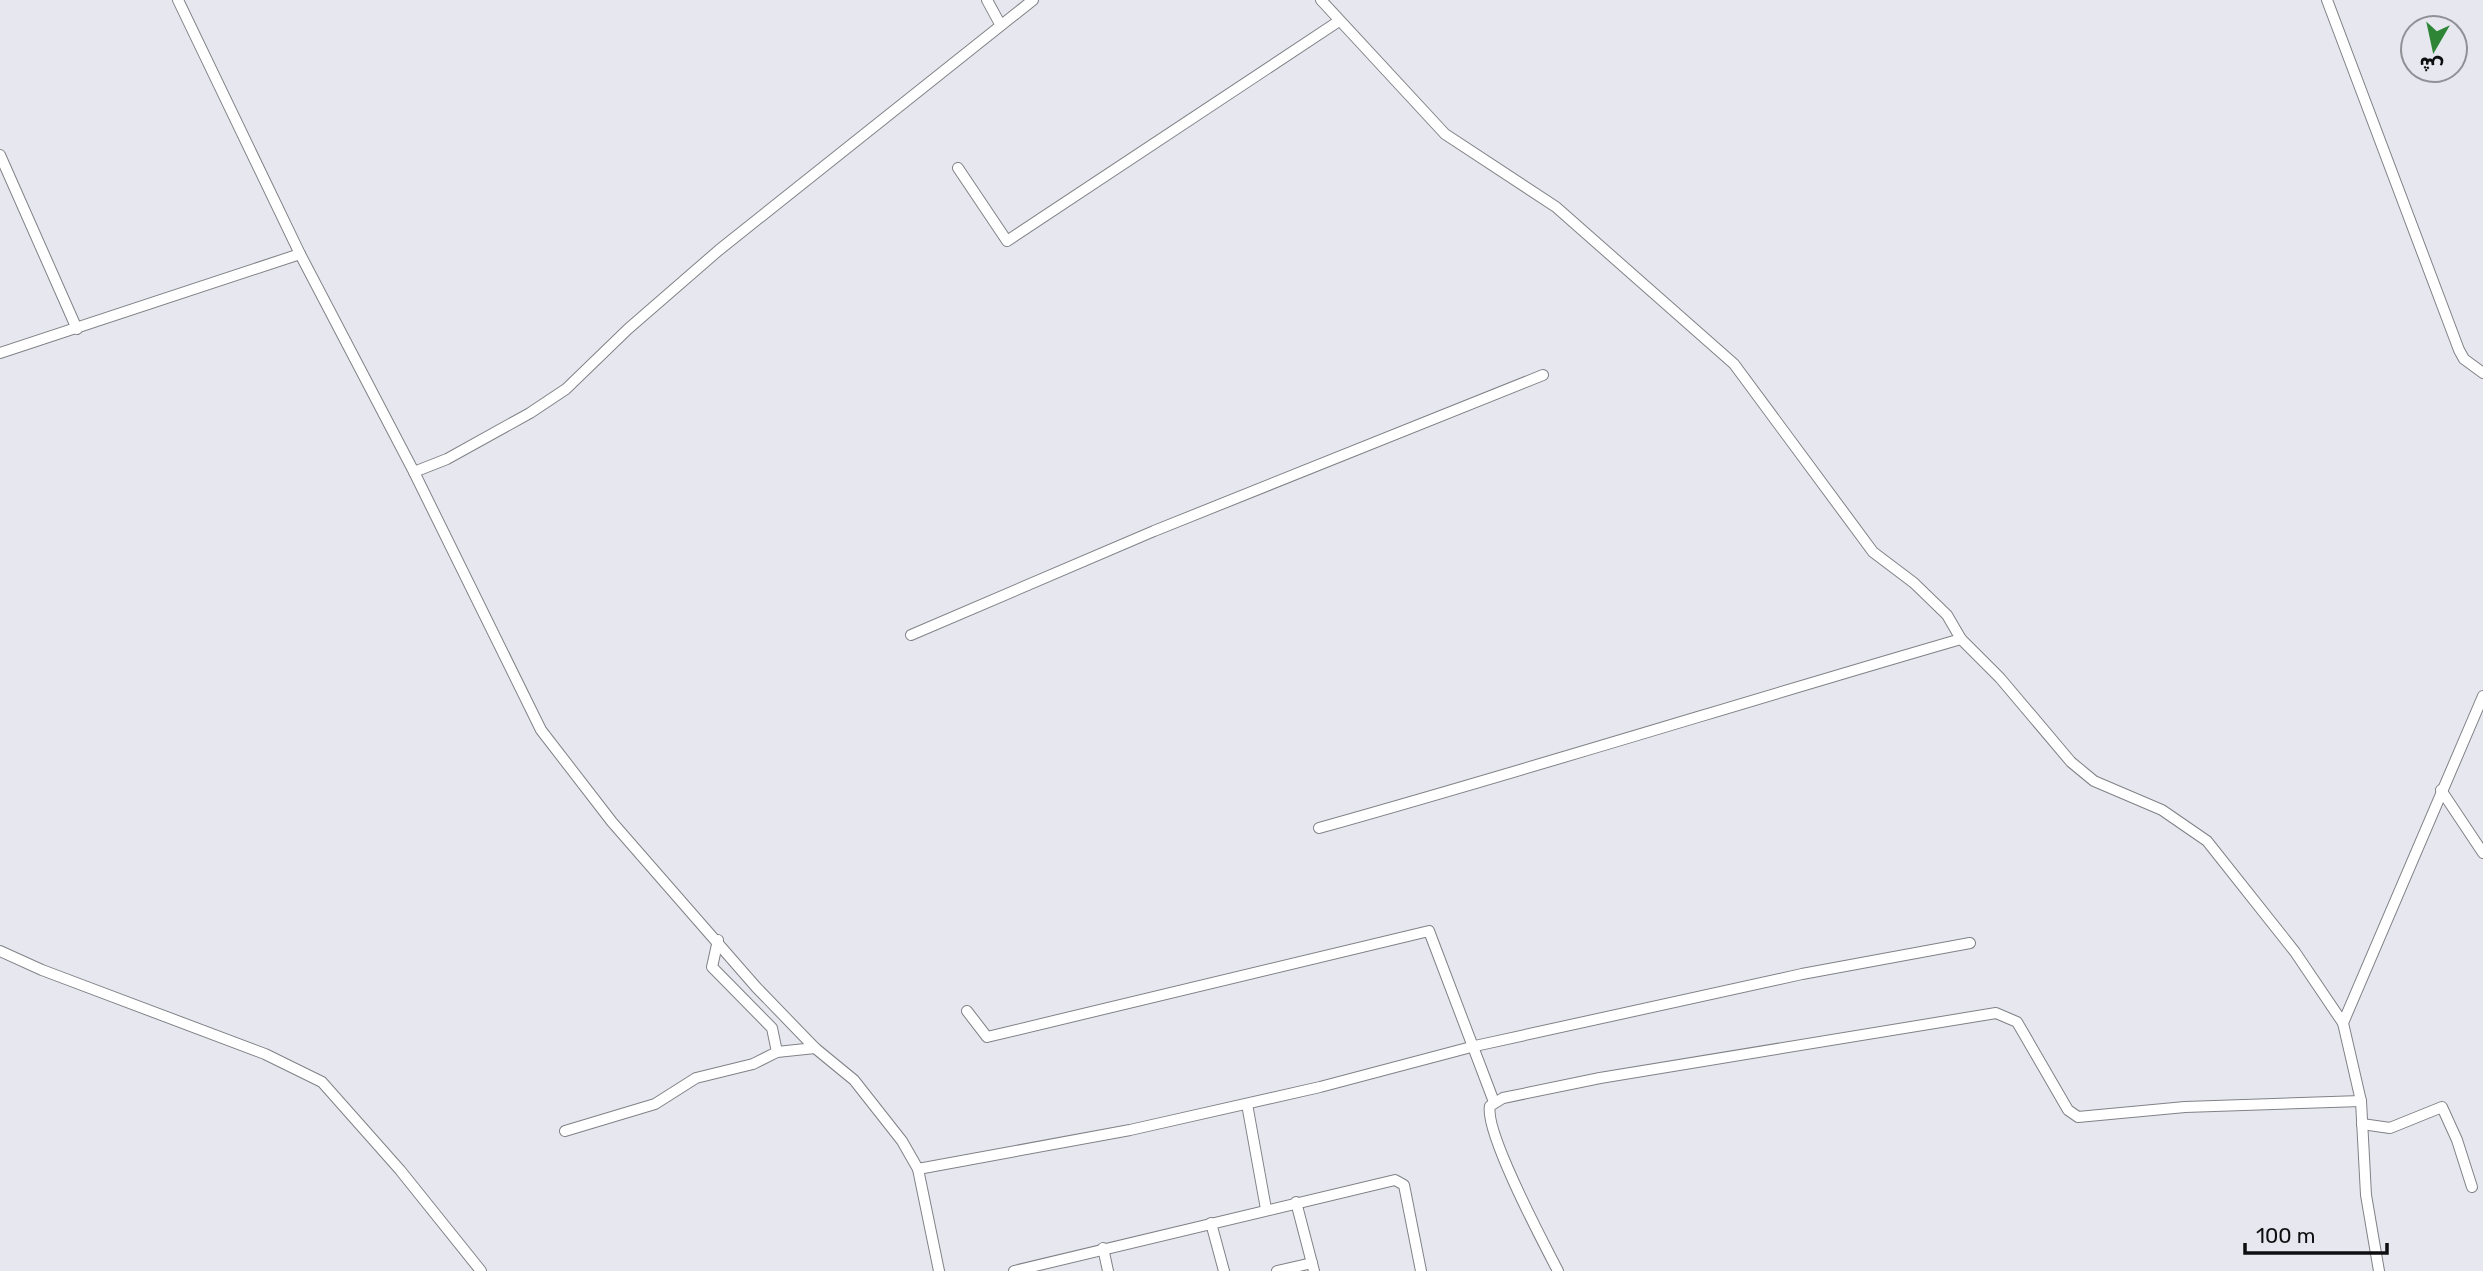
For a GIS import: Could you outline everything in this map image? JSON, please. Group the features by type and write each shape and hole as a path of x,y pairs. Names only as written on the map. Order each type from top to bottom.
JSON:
{"street":[{"path":"178,0 300,254 414,472 541,730 612,822 718,940 756,987 815,1048 854,1080 902,1141 918,1169 939,1271"},
{"path":"987,0 1000,24"},
{"path":"414,472 447,459 530,413 566,389 628,329 719,250 1033,0"},
{"path":"1321,0 1456,143 1537,192 1719,349 1755,388 1873,552 1924,592 1947,615 1961,639 2084,773 2107,788 2162,810 2207,841 2295,952 2343,1023 2361,1101 2366,1195 2379,1271"},
{"path":"2327,0 2459,350 2464,359 2483,373"},
{"path":"958,168 1007,241 1339,21"},
{"path":"0,155 77,329"},
{"path":"0,353 300,254"},
{"path":"911,635 1154,531 1543,375"},
{"path":"1319,828 1516,773 1739,703 1961,639"},
{"path":"2343,1023 2483,696"},
{"path":"2441,790 2483,853"},
{"path":"967,1011 987,1037 1429,931 1494,1101 1489,1114 1498,1140 1553,1270"},
{"path":"718,940 712,967 772,1028 777,1052"},
{"path":"918,1169 1098,1137 1247,1104 1475,1046 1802,974 1970,943"},
{"path":"0,951 42,970 265,1054 322,1082 400,1170 481,1271"},
{"path":"1494,1101 1600,1078 1996,1013 2017,1022 2068,1110 2078,1117 2185,1107 2361,1101"},
{"path":"565,1130 655,1104 696,1078 753,1064 777,1052 815,1048"},
{"path":"1247,1104 1266,1209"},
{"path":"2362,1124 2390,1128 2442,1107 2457,1140 2472,1187"},
{"path":"1014,1271 1296,1202 1388,1181 1400,1181 1405,1191 1421,1271"},
{"path":"1278,1271 1313,1267 1296,1202"},
{"path":"1211,1223 1224,1271"},
{"path":"1103,1248 1108,1271"}]}
